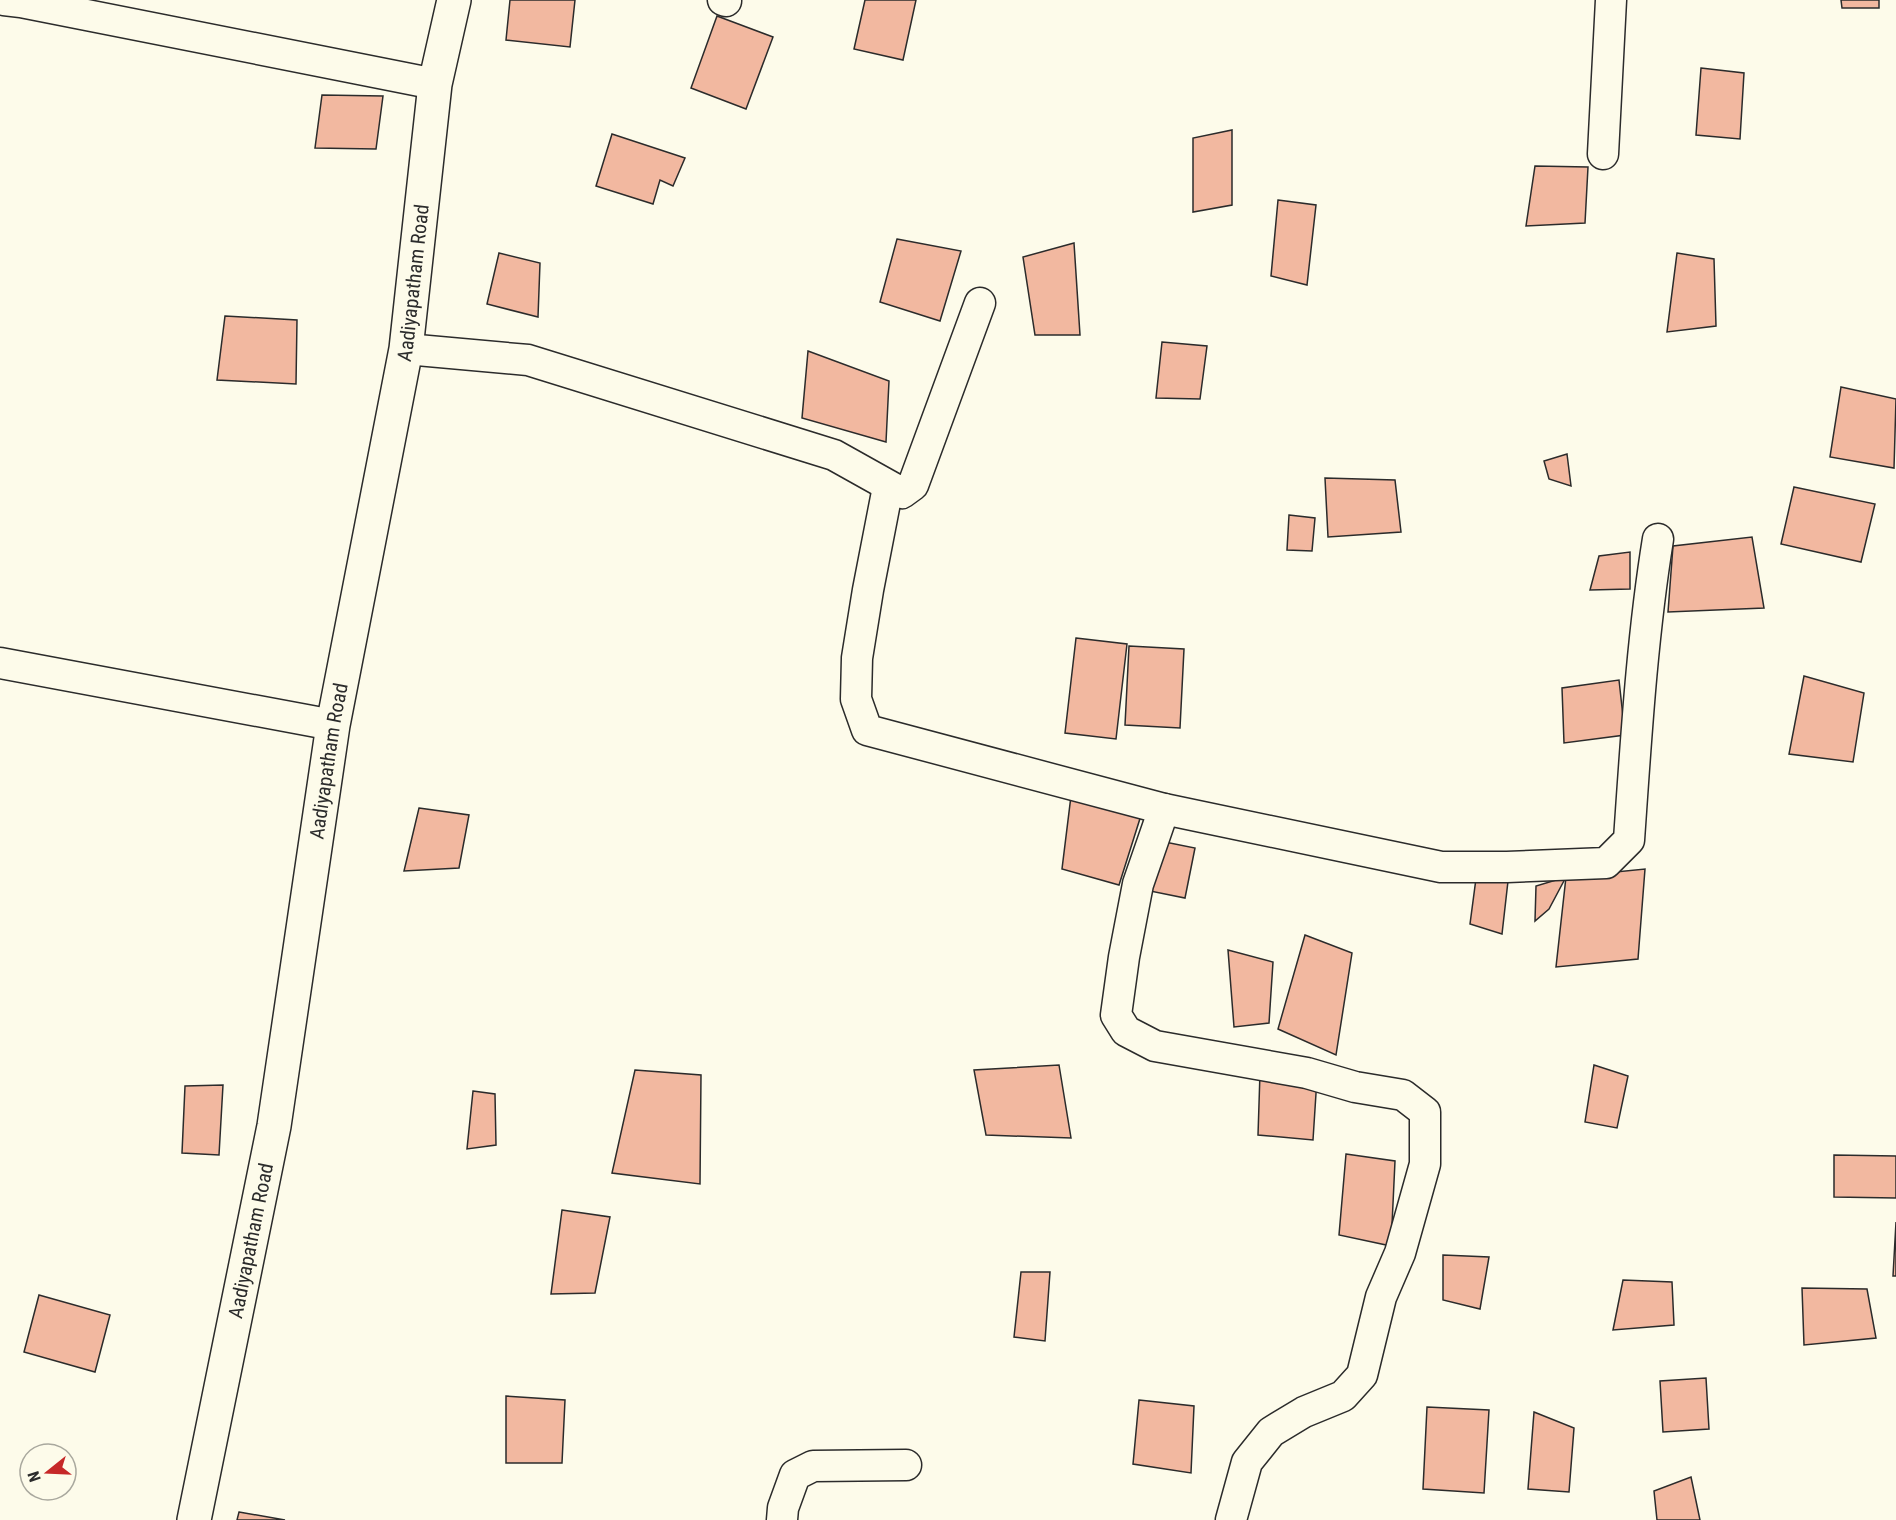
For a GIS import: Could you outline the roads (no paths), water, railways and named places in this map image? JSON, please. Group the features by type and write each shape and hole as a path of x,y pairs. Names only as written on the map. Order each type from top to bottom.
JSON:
{"street":[{"path":"4,0 435,84"},
{"name":"Aadiyapatham Road","path":"194,1520 274,1126 333,725 406,349 435,84 454,0"},
{"path":"1604,154 1611,0"},
{"path":"406,349 528,360 834,455 902,493 913,485 980,303"},
{"path":"888,487 857,658 856,699 867,730 1164,809 1441,867 1606,863 1629,840 1634,762 1658,539"},
{"path":"0,663 333,725"},
{"path":"1164,809 1138,884 1124,957 1116,1015 1126,1031 1155,1046 1307,1073 1355,1087 1403,1095 1425,1112 1425,1164 1400,1253 1382,1297 1362,1375 1343,1396 1304,1412 1271,1432 1247,1462 1231,1520"},
{"path":"782,1520 783,1508 795,1475 813,1466 906,1465"}]}
